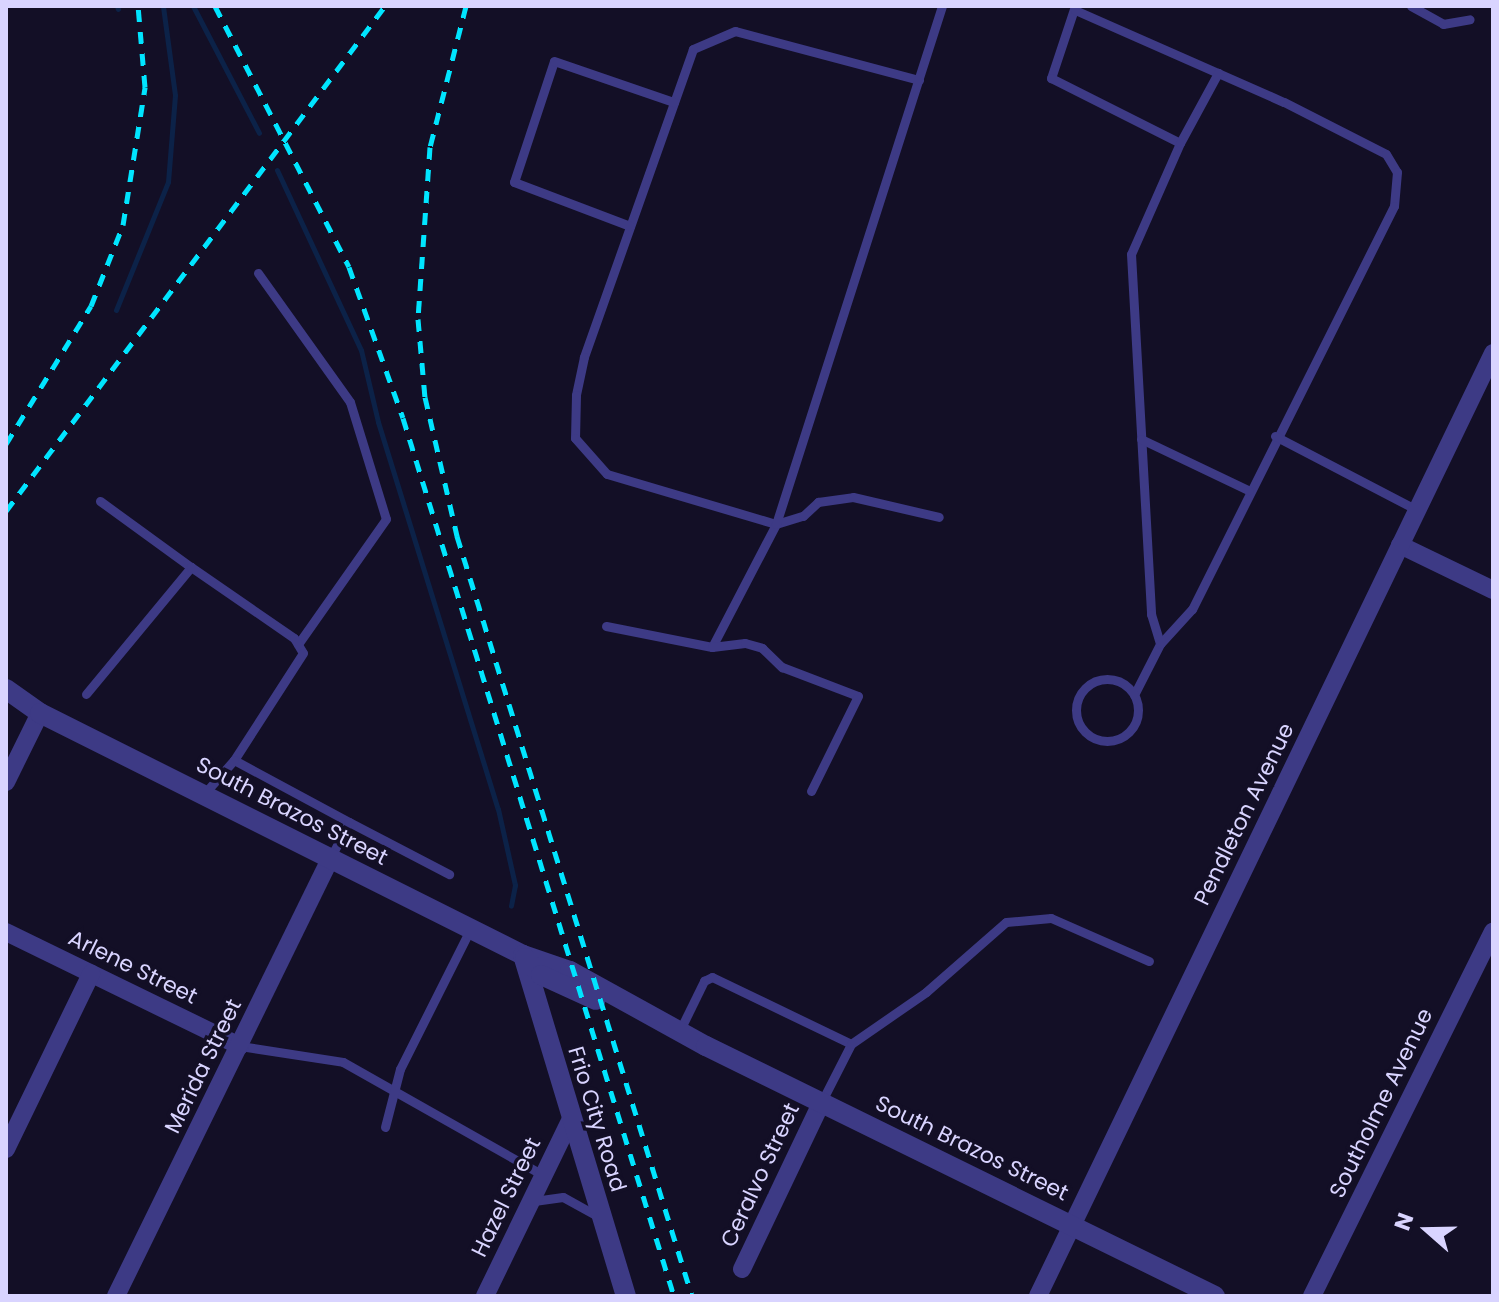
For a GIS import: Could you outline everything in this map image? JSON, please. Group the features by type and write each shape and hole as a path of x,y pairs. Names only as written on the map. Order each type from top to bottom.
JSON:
{"street":[{"name":"Pendleton Avenue","path":"1038,1296 1493,353"},
{"path":"1400,545 1493,590"},
{"name":"South Brazos Street","path":"6,689 40,713 523,955 570,971 706,1046 1215,1296"},
{"name":"South Brazos Street","path":"6,704 40,713"},
{"path":"6,782 40,713"},
{"name":"Merida Street","path":"116,1296 331,857"},
{"name":"Southolme Avenue","path":"1312,1296 1493,931"},
{"name":"Arlene Street","path":"6,932 240,1046"},
{"name":"South Brazos Street","path":"523,955 541,975 667,1037 706,1046"},
{"name":"Frio City Road","path":"523,955 626,1296"},
{"path":"6,1149 91,974"},
{"name":"Ceralvo Street","path":"742,1269 822,1101"},
{"name":"Hazel Street","path":"485,1296 571,1119"}],"lane":[{"path":"712,647 776,524 942,6"},
{"path":"1411,6 1443,24 1470,19"},
{"path":"1134,695 1110,679 1091,683 1078,697 1080,726 1096,740 1117,740 1134,726 1134,695 1160,644 1192,609 1275,436 1394,206 1397,172 1386,154 1075,8 1051,78 1180,143"},
{"path":"919,80 735,31 693,49 584,357 576,395 575,438 607,474 776,524 803,516 818,502 853,497 939,517"},
{"path":"630,226 514,182 554,61 674,102"},
{"path":"1160,644 1151,614 1131,254 1180,143 1218,73"},
{"path":"258,273 350,402 386,519 298,644"},
{"path":"1275,436 1417,510"},
{"path":"1141,439 1248,490"},
{"path":"100,501 298,644 303,653 234,760 204,794"},
{"path":"86,694 191,567"},
{"path":"606,626 712,647 745,643 762,648 782,667 858,696 811,791"},
{"path":"234,760 449,874"},
{"path":"331,857 349,822"},
{"path":"822,1101 851,1044 926,992 1006,922 1051,918 1149,961"},
{"path":"385,1127 395,1087 471,928"},
{"path":"680,1030 704,981 712,977 851,1044"},
{"path":"240,1046 278,1054 310,1053 395,1087 447,1124 543,1175"},
{"path":"531,1202 563,1197 602,1220"}],"waterway":[{"path":"116,310 168,182 175,95 163,6"},
{"path":"193,6 259,133"},
{"path":"277,170 361,350 378,422 498,809 515,885 511,906"}],"railway":[{"path":"6,444 91,306 123,225 145,87 138,6"},
{"path":"215,6 349,267 403,418 674,1296"},
{"path":"6,511 385,6"},
{"path":"466,6 430,147 418,319 425,397 457,536 692,1296"}]}
